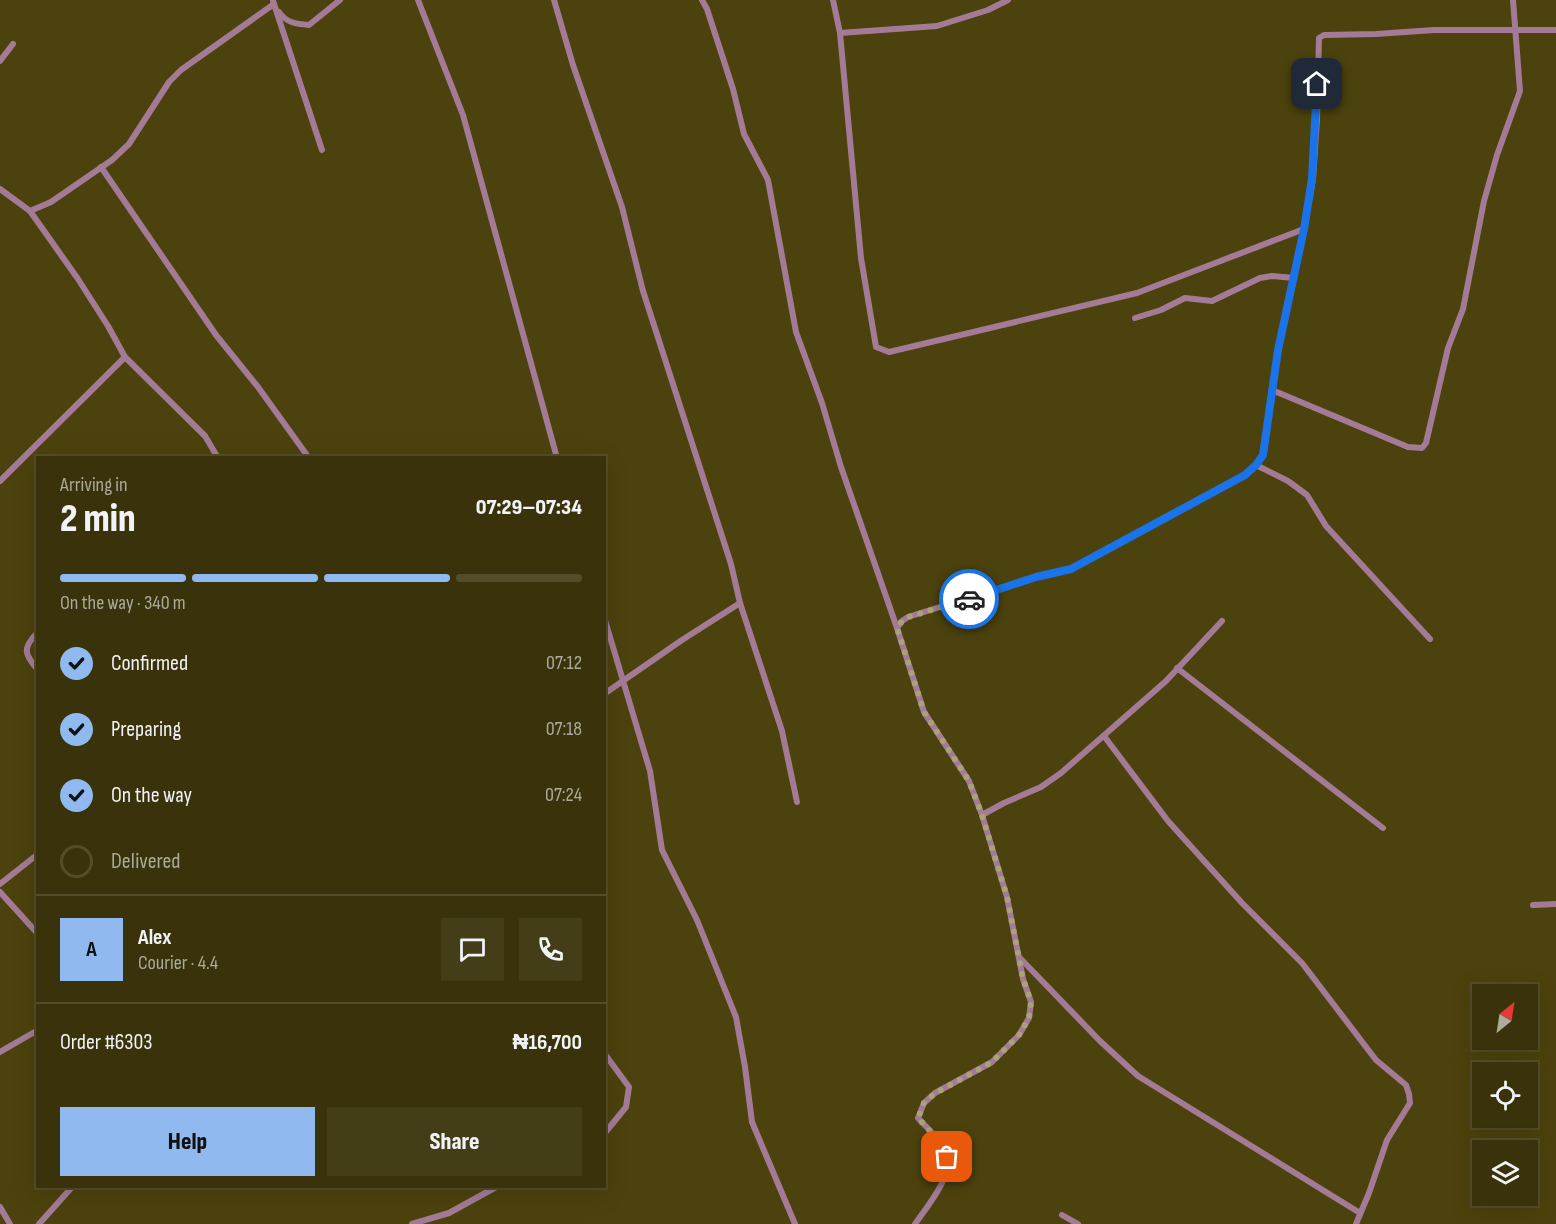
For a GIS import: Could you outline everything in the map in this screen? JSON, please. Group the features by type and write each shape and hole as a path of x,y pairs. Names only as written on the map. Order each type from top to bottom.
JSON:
{"street":[{"path":"273,2 282,16 294,24 309,25 340,0"},
{"path":"418,0 463,115 556,456"},
{"path":"554,0 573,64 622,207 643,291 782,730 797,802"},
{"path":"702,0 733,89 744,134 768,180 796,332 822,403 841,467 924,712 969,781 982,815 1007,897 1023,979 1031,1002 1029,1018 1019,1035 992,1062 934,1094 924,1103 918,1118 939,1141 947,1157 947,1167 946,1176 915,1224"},
{"path":"833,0 840,33 861,258 876,347 889,352 1137,294 1304,229"},
{"path":"840,33 937,26 988,10 1008,0"},
{"path":"1272,390 1408,447 1422,448 1426,443 1448,348 1463,309 1484,201 1497,155 1520,91 1513,0"},
{"path":"273,2 322,150"},
{"path":"30,211 51,201 112,160 129,144 169,82 181,70 273,2"},
{"path":"897,628 908,617 1036,577 1071,569 1245,475 1256,465 1263,455 1278,350 1304,229 1312,179 1317,119 1319,38 1324,35 1434,30 1556,30"},
{"path":"0,61 13,45"},
{"path":"101,167 216,335 258,387 308,456"},
{"path":"0,189 30,211 78,279 125,357 205,436 217,456"},
{"path":"1135,318 1161,310 1185,298 1212,301 1260,278 1272,276 1294,278"},
{"path":"0,481 125,357"},
{"path":"1256,465 1288,481 1307,495 1326,526 1430,639"},
{"path":"606,693 740,603"},
{"path":"982,815 1041,787 1061,773 1160,687 1222,621"},
{"path":"606,624 650,771 662,850 697,920 736,1017 752,1122 795,1224"},
{"path":"36,634 26,646 26,657 36,668"},
{"path":"1176,668 1383,828"},
{"path":"1104,736 1168,821 1242,903 1302,963 1376,1060 1406,1085 1410,1103 1387,1140 1370,1193 1356,1224"},
{"path":"0,884 36,856"},
{"path":"0,892 36,932"},
{"path":"1533,905 1556,904"},
{"path":"1018,957 1100,1041 1138,1076 1360,1213"},
{"path":"0,1052 36,1031"},
{"path":"606,1056 629,1087 626,1107 606,1132"},
{"path":"39,1224 71,1188"},
{"path":"412,1224 449,1213 494,1188"},
{"path":"0,1207 10,1224"},
{"path":"1062,1215 1078,1224"}],"way so far":[{"path":"947,1157 939,1141 918,1118 924,1103 934,1094 992,1062 1019,1035 1029,1018 1031,1002 1023,979 1007,897 982,815 969,781 924,712 897,628 908,617 969,599"}],"route":[{"path":"969,599 1036,577 1071,569 1245,475 1263,455 1278,350 1308,210 1317,119 1317,84"}]}
